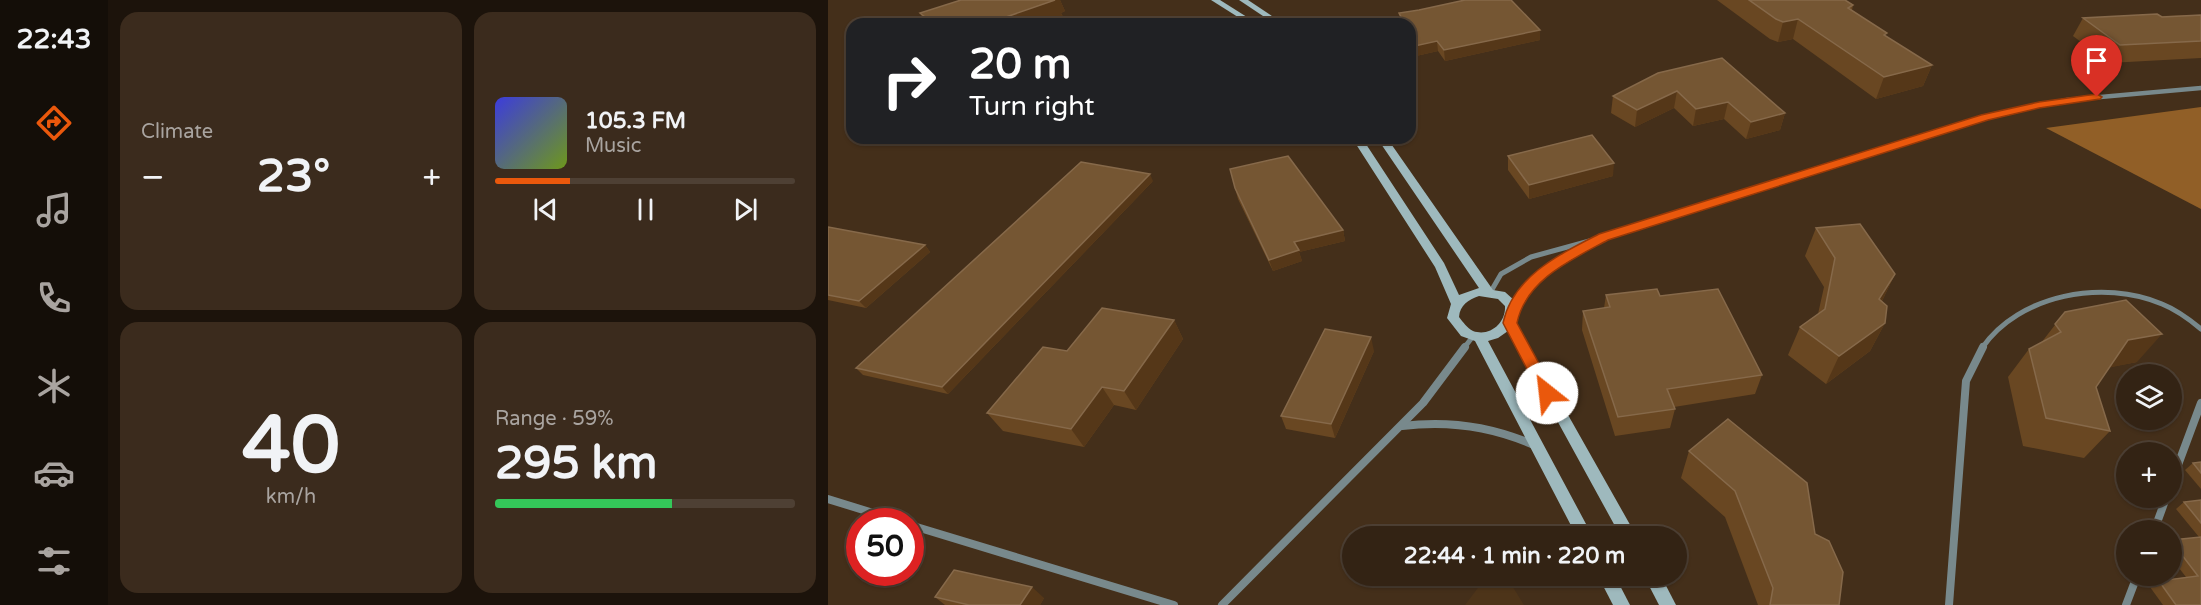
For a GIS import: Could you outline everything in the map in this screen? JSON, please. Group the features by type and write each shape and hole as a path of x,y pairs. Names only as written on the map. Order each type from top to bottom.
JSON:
{"main road":[{"path":"1215,0 1244,18"},
{"path":"1243,0 1271,18"},
{"path":"1362,144 1440,266 1457,303"},
{"path":"1386,144 1489,292"},
{"path":"1511,317 1497,333 1476,336 1464,332 1453,318 1453,310 1457,303 1470,294 1489,292 1505,298 1511,317 1623,526"},
{"path":"1476,336 1579,526"},
{"path":"1612,586 1622,605"},
{"path":"1658,586 1668,605"}],"street":[{"path":"1489,292 1501,274 1515,264 2012,111 2067,100 2201,88"},
{"path":"1511,317 1540,274 1555,263 1604,237"},
{"path":"1949,605 1966,381 1975,358 1997,331 2017,313 2039,304 2091,293 2115,292 2141,296 2170,307 2201,329"},
{"path":"1222,605 1401,426 1442,380 1476,336"},
{"path":"2182,454 2201,403"},
{"path":"1401,426 1448,422 1471,424 1516,436 1536,446"},
{"path":"828,499 857,508"},
{"path":"924,529 1174,605"},
{"path":"2126,605 2133,586"}],"shaded area":[{"path":"2201,107 2201,209 2046,128"},
{"path":"1479,586 1512,586 1524,605 1465,605"}],"building":[{"path":"961,0 1055,0 1003,18 926,18 920,13"},
{"path":"1465,0 1511,0 1540,30 1444,50 1437,41 1416,46 1416,18 1402,18 1399,13"},
{"path":"1749,0 1845,0 1853,5 1848,8 1887,33 1884,35 1932,65 1884,77 1798,19 1783,22"},
{"path":"2157,14 2162,17 2201,15 2201,41 2120,45 2083,18"},
{"path":"1722,58 1785,113 1751,122 1728,102 1696,109 1677,91 1637,110 1613,96 1658,73"},
{"path":"1592,135 1614,163 1529,185 1508,156"},
{"path":"1288,156 1343,230 1294,242 1299,250 1269,260 1235,188 1230,169"},
{"path":"1081,162 1150,174 942,387 856,368"},
{"path":"1860,224 1895,274 1879,299 1887,306 1885,323 1839,356 1800,327 1825,309 1835,258 1816,228"},
{"path":"828,227 925,245 859,301 828,295"},
{"path":"1657,289 1660,296 1718,289 1762,375 1667,389 1675,409 1618,417 1583,311 1610,307 1606,295"},
{"path":"2126,300 2162,334 2128,340 2096,387 2110,431 2046,418 2029,349 2061,332 2055,324 2065,312"},
{"path":"1102,308 1174,320 1124,391 1102,387 1071,429 987,413 1043,347 1067,351"},
{"path":"1325,329 1371,337 1331,424 1281,416"},
{"path":"1728,419 1807,483 1815,534 1829,541 1843,572 1839,605 1770,605 1773,588 1735,491 1689,451"},
{"path":"2201,462 2201,473 2193,463"},
{"path":"2201,500 2201,523 2184,502"},
{"path":"2201,537 2201,605 2176,605 2163,586 2182,586 2182,578 2198,576 2182,555 2182,539"},
{"path":"954,570 1032,587 1020,605 969,605 935,597"}],"route":[{"path":"1547,393 1510,323 1513,310 1528,288 1540,274 1555,263 1604,237 1985,117 2039,105 2097,97"}]}
